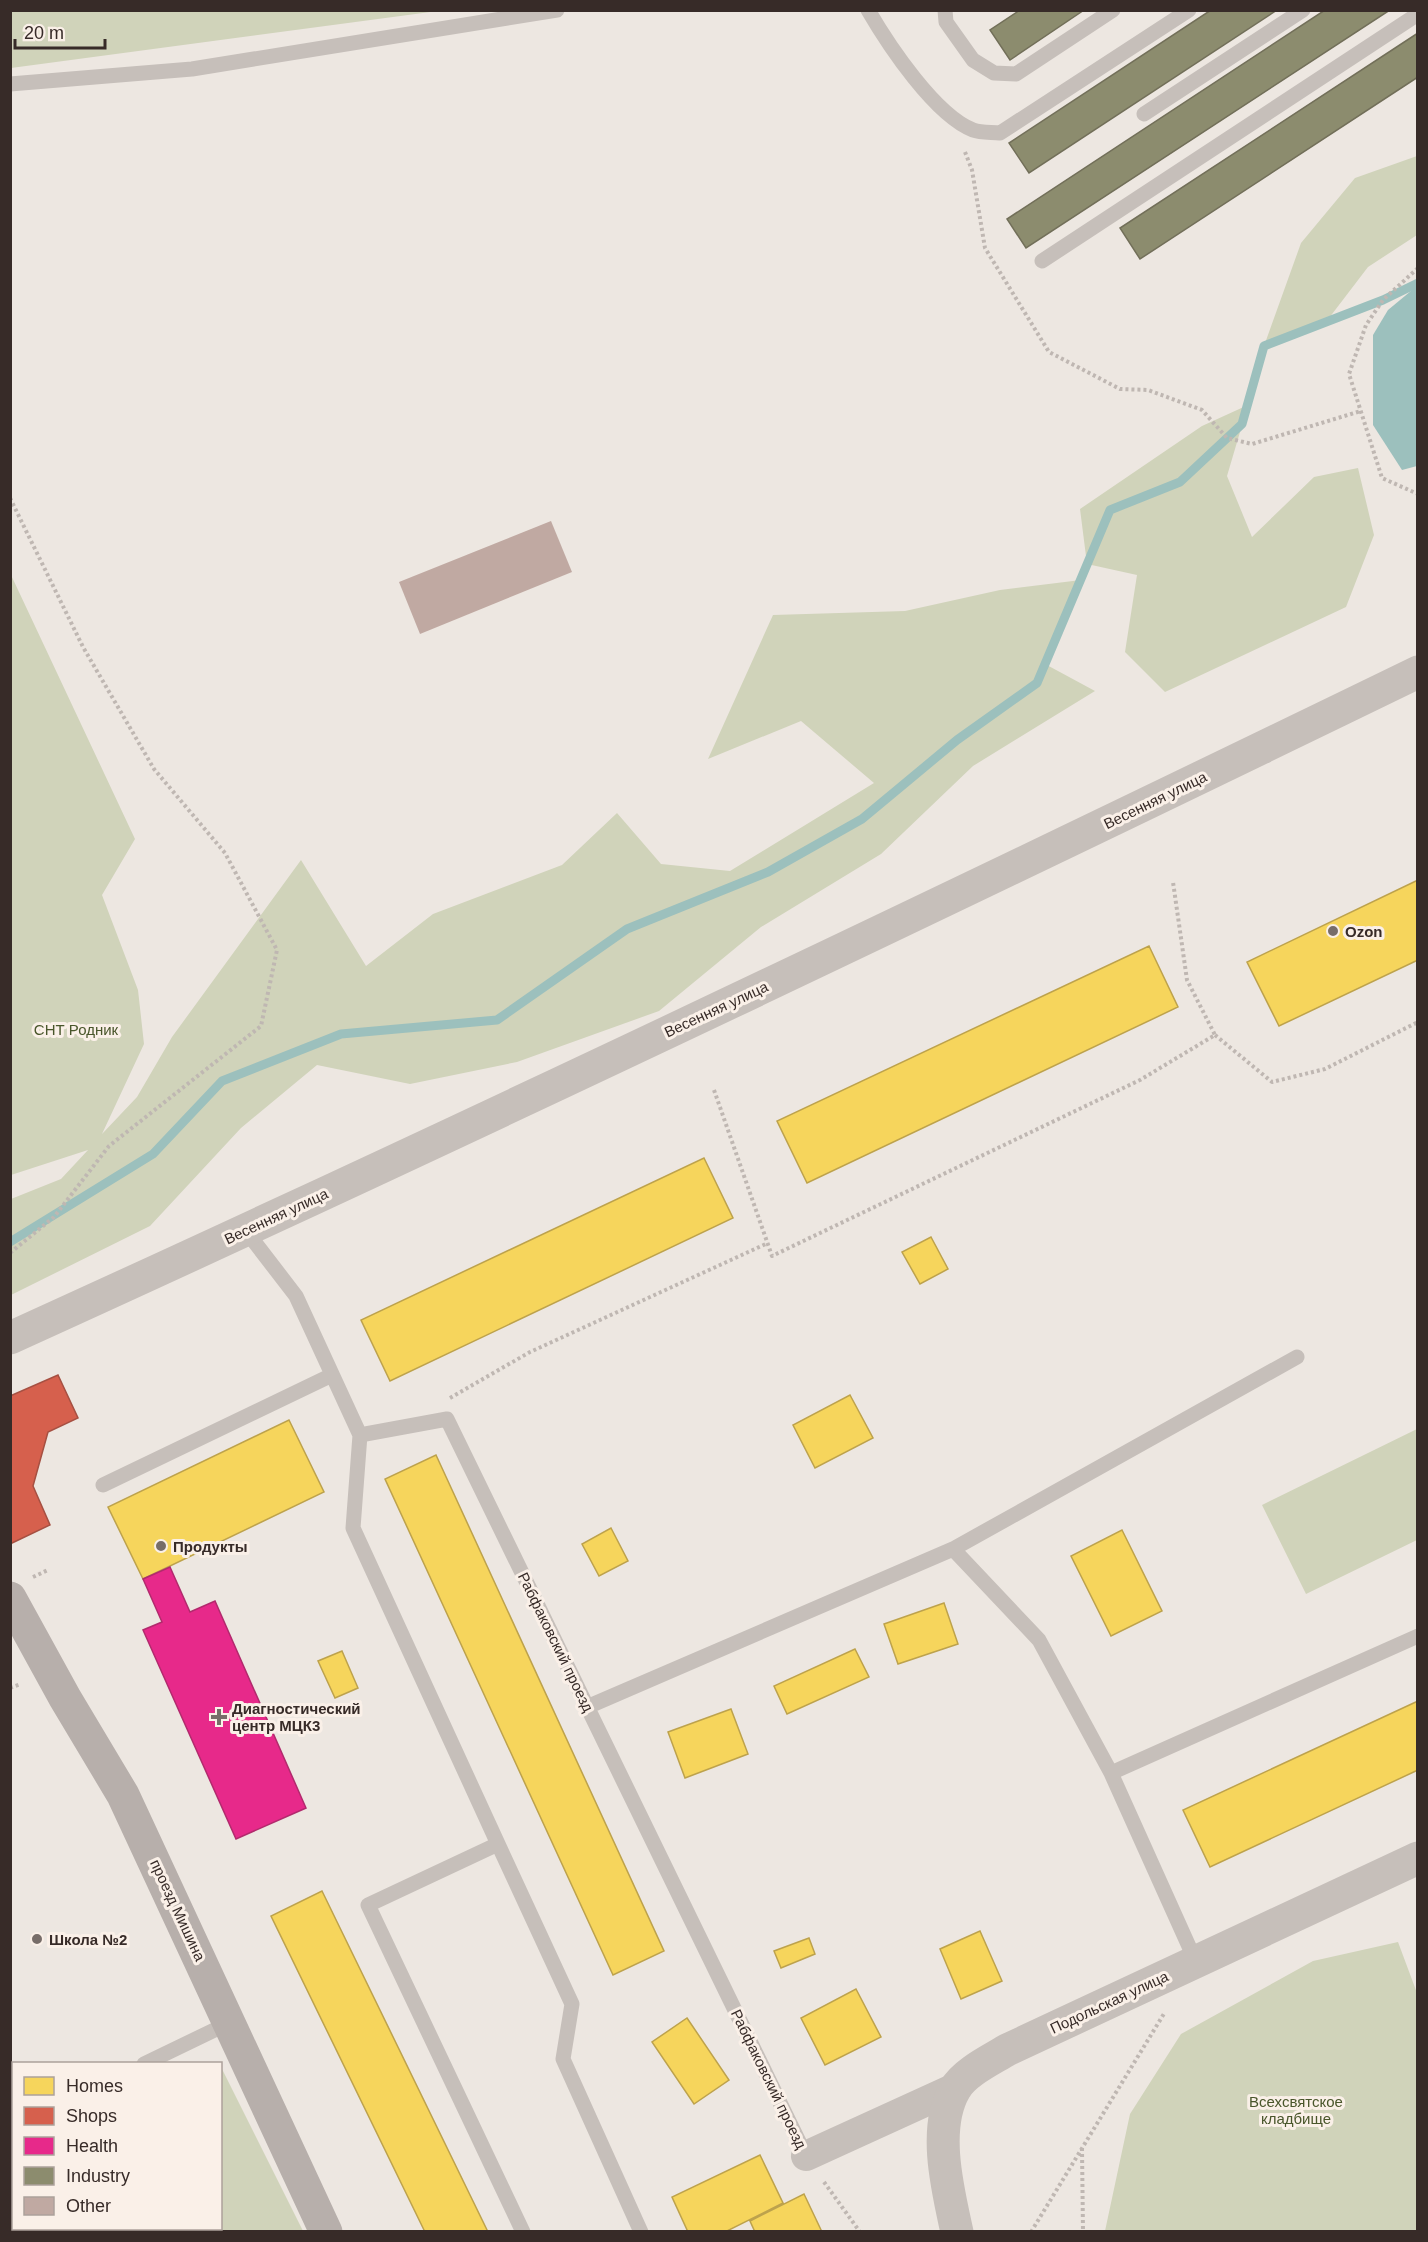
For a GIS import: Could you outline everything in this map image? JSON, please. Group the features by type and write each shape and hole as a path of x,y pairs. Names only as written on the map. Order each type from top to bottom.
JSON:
{"main road":[{"name":"проезд Мишина","path":"10,1598 65,1698 123,1795 231,2022 326,2232"}],"street":[{"name":"Весенняя улица","path":"10,1338 246,1231 1023,864 1418,672"},
{"name":"Подольская улица","path":"806,2156 955,2088 977,2068 1007,2050 1418,1858"},
{"path":"955,2088 943,2129 946,2183 957,2232"}],"lane":[{"path":"10,84 192,69 557,10"},
{"path":"868,10 882,35 943,111 974,131 1000,133 1189,10"},
{"path":"945,10 946,22 973,60 993,73 1016,74 1113,10"},
{"path":"1144,114 1303,10"},
{"path":"1042,261 1418,14"},
{"path":"246,1231 296,1296 360,1435 353,1528 572,2004 563,2058 640,2232"},
{"path":"587,1707 953,1549 1297,1357"},
{"path":"103,1485 332,1375"},
{"name":"Рабфаковский проезд","path":"360,1435 447,1419 806,2156"},
{"path":"953,1549 1039,1640 1111,1773 1196,1962"},
{"path":"1111,1773 1418,1636"},
{"path":"498,1844 368,1905 523,2232"},
{"path":"148,2062 231,2022"}],"path":[{"path":"950,116 972,170 985,248 1049,352 1120,389 1148,390 1202,410 1227,438 1252,444 1360,411"},
{"path":"1418,268 1383,300 1366,325 1349,374 1382,478 1418,494"},
{"path":"10,498 83,647 154,769 225,853 277,950 261,1026 109,1146 54,1217 10,1253"},
{"path":"1173,882 1187,980 1215,1035 1272,1082 1325,1069 1418,1022"},
{"path":"714,1090 772,1256 1140,1080 1215,1035"},
{"path":"447,1399 530,1352 768,1243"},
{"path":"1031,2232 1166,2011"},
{"path":"1082,2148 1083,2232"},
{"path":"806,2156 860,2232"}],"green space":[{"path":"11,10 438,10 438,11 11,68"},
{"path":"1417,156 1417,235 1368,267 1326,322 1264,346 1301,243 1355,178"},
{"path":"1248,405 1227,476 1252,537 1314,477 1358,468 1374,535 1346,607 1165,692 1125,652 1137,575 1087,564 1080,509 1202,426"},
{"name":"СНТ Родник","path":"11,575 135,839 102,895 138,990 144,1044 102,1134 137,1097 172,1037 301,860 366,966 433,914 562,865 617,813 661,864 730,871 874,783 801,721 708,759 773,615 905,611 1000,590 1081,580 1045,664 1095,691 973,766 881,854 761,927 659,1011 517,1062 410,1084 317,1065 241,1128 150,1226 11,1295 11,1199 61,1179 88,1150 11,1175"},
{"path":"1417,1429 1417,1540 1306,1594 1262,1505"},
{"name":"Всехсвятское кладбище","path":"1398,1942 1417,1993 1417,2231 1105,2231 1130,2114 1181,2034 1313,1961"},
{"path":"222,2069 303,2231 203,2231 222,2230"}],"water":[{"path":"1417,286 1417,466 1402,470 1373,425 1373,335 1388,310"}],"building: Homes":[{"path":"1418,880 1418,960 1279,1026 1247,962"},
{"path":"1149,946 1178,1007 807,1183 777,1121"},
{"path":"704,1158 733,1218 390,1381 361,1320"},
{"path":"931,1237 948,1269 920,1284 902,1252"},
{"path":"850,1395 873,1438 815,1468 793,1425"},
{"path":"289,1420 324,1492 143,1579 108,1507"},
{"path":"436,1455 664,1951 613,1975 385,1479"},
{"path":"611,1528 628,1561 599,1576 582,1544"},
{"path":"1122,1530 1162,1611 1111,1636 1071,1556"},
{"path":"944,1603 958,1644 898,1664 884,1624"},
{"path":"855,1649 869,1677 787,1714 774,1686"},
{"path":"342,1651 358,1688 335,1698 318,1661"},
{"path":"1418,1701 1418,1770 1210,1867 1183,1810"},
{"path":"731,1709 748,1754 685,1778 668,1732"},
{"path":"322,1891 488,2232 425,2232 271,1916"},
{"path":"980,1931 1002,1981 961,1999 940,1949"},
{"path":"809,1938 815,1954 781,1968 774,1951"},
{"path":"856,1989 881,2037 825,2065 801,2018"},
{"path":"687,2018 729,2080 694,2104 652,2042"},
{"path":"760,2155 783,2203 725,2232 688,2232 672,2197"},
{"path":"804,2194 822,2232 755,2232 750,2221"}],"building: Shops":[{"path":"58,1375 78,1418 48,1432 33,1486 50,1525 10,1544 10,1396"},
{"path":"12,2148 12,2214 10,2210 10,2149"},
{"path":"20,2230 132,2230 133,2232 21,2232"}],"building: Health":[{"path":"170,1567 190,1612 215,1601 306,1808 236,1839 143,1630 162,1622 143,1579"}],"building: Industry":[{"path":"1020,10 1084,10 1010,60 990,30"},
{"path":"1211,10 1277,10 1029,173 1009,143"},
{"path":"1325,10 1390,10 1026,248 1007,219"},
{"path":"1418,33 1418,77 1140,259 1120,228"}],"building: Other":[{"path":"551,521 572,572 420,634 399,582"}],"waterway":[{"path":"10,1242 153,1154 222,1081 341,1034 497,1020 627,929 768,872 862,819 957,740 1037,683 1110,510 1180,482 1242,424 1264,346 1383,300 1418,283"}],"place":[{"name":"Ozon","path":"1333,931"},
{"name":"Продукты","path":"161,1546"},
{"name":"Диагностический центр МЦК3","path":"219,1717"},
{"name":"Школа №2","path":"37,1939"}]}
